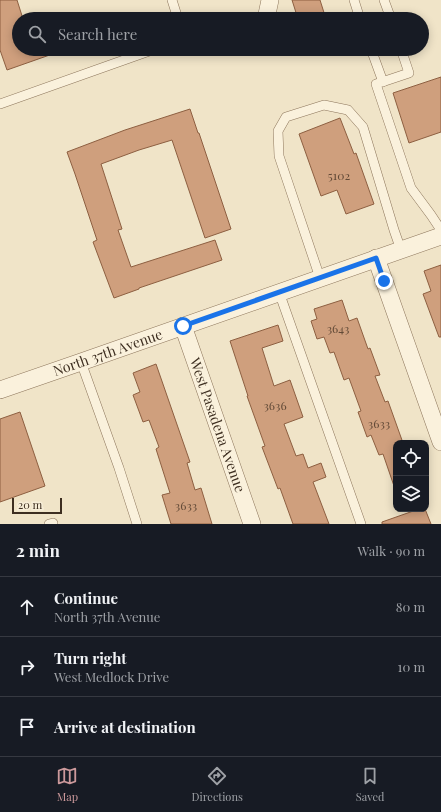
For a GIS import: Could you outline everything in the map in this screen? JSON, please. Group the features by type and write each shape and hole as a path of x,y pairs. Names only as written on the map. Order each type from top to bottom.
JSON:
{"street":[{"path":"267,12 270,0"},
{"name":"North 37th Avenue","path":"0,390 441,236"},
{"path":"376,258 441,442"},
{"name":"West Pasadena Avenue","path":"183,326 252,524"}],"lane":[{"path":"172,0 176,12"},
{"path":"354,0 358,12"},
{"path":"384,0 388,12"},
{"path":"0,104 136,56"},
{"path":"374,56 383,82"},
{"path":"403,56 409,72 376,84 411,188 432,215 441,230"},
{"path":"320,278 279,156 278,131 286,117 324,105 348,110 363,127 401,250"},
{"path":"279,292 361,524"},
{"path":"82,362 137,524"}],"building":[{"path":"0,0 17,0 21,12 12,12 12,56 47,56 7,70 0,50"},
{"path":"292,0 320,0 324,12 296,12"},
{"path":"441,77 441,132 409,143 393,93"},
{"path":"190,109 231,229 205,238 172,140 101,164 122,229 118,230 131,267 215,240 222,260 114,298 93,242 97,240 67,152 125,130"},
{"path":"340,118 354,154 356,153 374,204 346,214 337,190 321,196 299,134"},
{"path":"441,265 441,337 439,337 423,294 431,291 424,271"},
{"path":"342,300 349,321 357,318 368,349 370,348 380,375 375,376 385,402 388,401 402,440 393,440 393,483 383,454 379,455 371,435 367,437 358,412 361,411 349,378 344,380 334,352 330,353 324,337 317,339 311,321 317,319 314,309"},
{"path":"278,325 283,341 262,348 274,386 290,380 303,417 284,424 296,456 303,454 308,468 321,463 326,477 313,482 329,524 293,524 280,488 278,489 262,447 265,446 247,396 230,341"},
{"path":"156,364 190,462 187,463 195,490 201,488 212,524 171,524 162,495 170,493 156,449 159,447 149,420 143,422 133,395 140,392 133,373"},
{"path":"20,412 45,486 0,502 0,419"},
{"path":"410,512 426,512 431,524 382,524 382,522"}],"route":[{"path":"183,326 376,258 384,281"}]}
